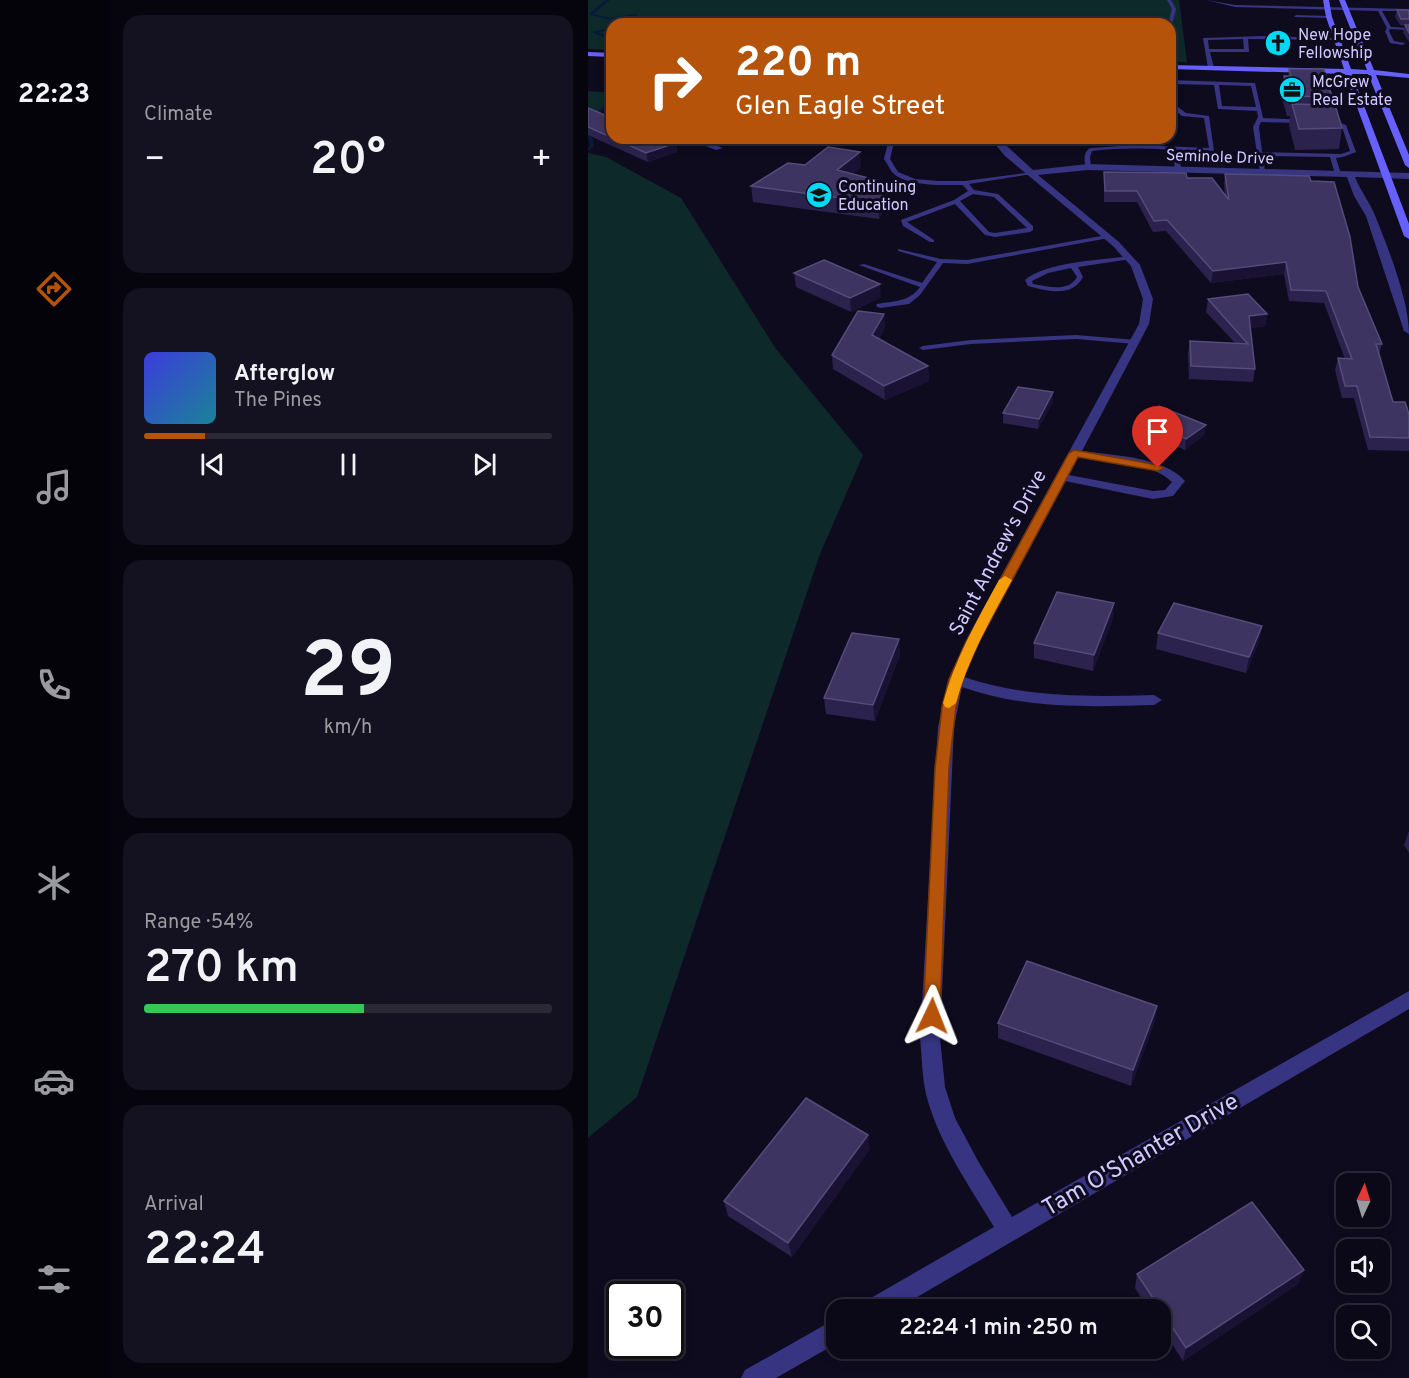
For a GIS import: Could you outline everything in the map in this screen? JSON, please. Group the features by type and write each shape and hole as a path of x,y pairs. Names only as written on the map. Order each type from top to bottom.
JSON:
{"main road":[{"path":"1342,0 1409,165"},
{"path":"1327,4 1329,17 1348,72 1409,236"},
{"path":"588,54 606,55"},
{"path":"1176,67 1372,72 1409,76"},
{"path":"1372,72 1390,68 1409,69"}],"street":[{"path":"707,144 719,148"},
{"name":"Saint Andrew's Drive","path":"999,144 1129,258 1140,275 1148,299 1144,324 1136,342 972,642 956,679 949,707 942,768 930,1038 933,1070 938,1101 949,1131 1008,1230"},
{"name":"Seminole Drive","path":"1030,173 1088,167 1409,176"},
{"path":"1350,174 1358,195 1371,216 1409,331"},
{"path":"1061,477 1154,495 1173,492 1179,482 1176,476 1158,468 1074,453"},
{"path":"956,679 978,688 1016,697 1095,702 1154,700"},
{"name":"Tam O'Shanter Drive","path":"891,1299 1409,999"},
{"path":"753,1378 826,1336"}],"lane":[{"path":"1168,0 1174,9 1172,18"},
{"path":"1208,0 1234,6 1289,7 1327,4 1347,8 1409,9"},
{"path":"1286,0 1289,7"},
{"path":"1386,0 1392,9"},
{"path":"1379,9 1389,28 1387,31 1392,42 1403,44"},
{"path":"1296,16 1329,17"},
{"path":"1389,28 1409,29"},
{"path":"1211,68 1205,39 1245,37 1337,39"},
{"path":"1207,50 1247,51 1245,37"},
{"path":"1176,82 1253,84 1259,109 1259,120 1256,127 1262,172"},
{"path":"1216,83 1220,108 1259,109"},
{"path":"1088,167 1087,158 1090,150 1128,146 1212,150 1208,117 1184,115 1176,108"},
{"path":"1259,120 1312,121"},
{"path":"1260,154 1347,156 1353,152 1344,126 1333,121 1322,121"},
{"path":"890,144 887,154 890,167 897,174 911,180 966,184 1030,173"},
{"path":"1176,149 1178,170"},
{"path":"1333,156 1338,174"},
{"path":"966,184 972,192"},
{"path":"932,241 905,225 903,221 956,201 972,192 996,195 1031,227 1030,230 987,234 956,201"},
{"path":"900,250 941,261 988,259 1107,237"},
{"path":"1074,267 1080,277 1078,283 1071,288 1048,289 1030,285 1028,280 1034,274 1074,267 1129,258"},
{"path":"880,306 906,302 918,294 941,261"},
{"path":"862,265 924,286"},
{"path":"923,348 970,342 1076,337 1136,342"}],"green space":[{"path":"588,0 1179,0 1187,62 1176,62 1176,18 606,18 606,50 588,49"},
{"path":"588,91 606,92 606,106 588,122"},
{"path":"588,153 606,157 681,198 776,349 863,455 820,554 637,1097 588,1138"}],"building":[{"path":"1397,10 1409,10 1409,19 1401,19"},
{"path":"1289,69 1324,69 1332,97 1290,96 1284,76 1291,76"},
{"path":"1292,104 1335,105 1342,128 1299,129"},
{"path":"588,108 606,116 606,135 588,127"},
{"path":"626,144 673,144 646,153"},
{"path":"828,147 860,152 837,170 888,183 878,203 751,186 788,163 805,165"},
{"path":"1104,172 1186,173 1187,178 1212,178 1229,200 1225,174 1309,176 1311,181 1334,182 1350,237 1358,287 1382,344 1376,344 1393,402 1405,402 1409,414 1409,438 1370,437 1357,386 1345,386 1338,358 1352,359 1326,291 1291,290 1286,262 1213,271 1167,220 1154,221 1137,191 1105,191"},
{"path":"824,260 880,284 850,298 794,273"},
{"path":"1248,294 1267,314 1249,316 1255,369 1191,366 1190,341 1248,344 1208,299"},
{"path":"858,311 884,314 872,335 928,366 884,386 832,355"},
{"path":"1018,387 1053,392 1039,419 1003,413"},
{"path":"1159,406 1206,425 1186,439 1139,419"},
{"path":"1057,592 1114,603 1094,655 1034,643"},
{"path":"1174,603 1262,626 1249,657 1158,633"},
{"path":"852,633 899,639 873,705 824,698"},
{"path":"1027,961 1157,1006 1133,1070 998,1023"},
{"path":"806,1098 868,1135 788,1243 724,1201"},
{"path":"1252,1202 1304,1270 1186,1348 1171,1325 1171,1299 1154,1299 1137,1274"}],"waterway":[{"path":"608,0 591,14 608,18"},
{"path":"618,18 635,15 640,18"},
{"path":"606,30 593,32 606,36"},
{"path":"588,122 606,106"},
{"path":"588,128 592,146 588,150"}],"slow traffic":[{"path":"949,703 956,679 972,642 1005,580"}],"place":[{"name":"New Hope Fellowship","path":"1278,43"},
{"name":"McGrew Real Estate","path":"1292,90"},
{"name":"Continuing Education","path":"819,195"}],"route":[{"path":"932,1016 942,768 949,707 956,679 972,642 1074,453 1158,468"}]}
